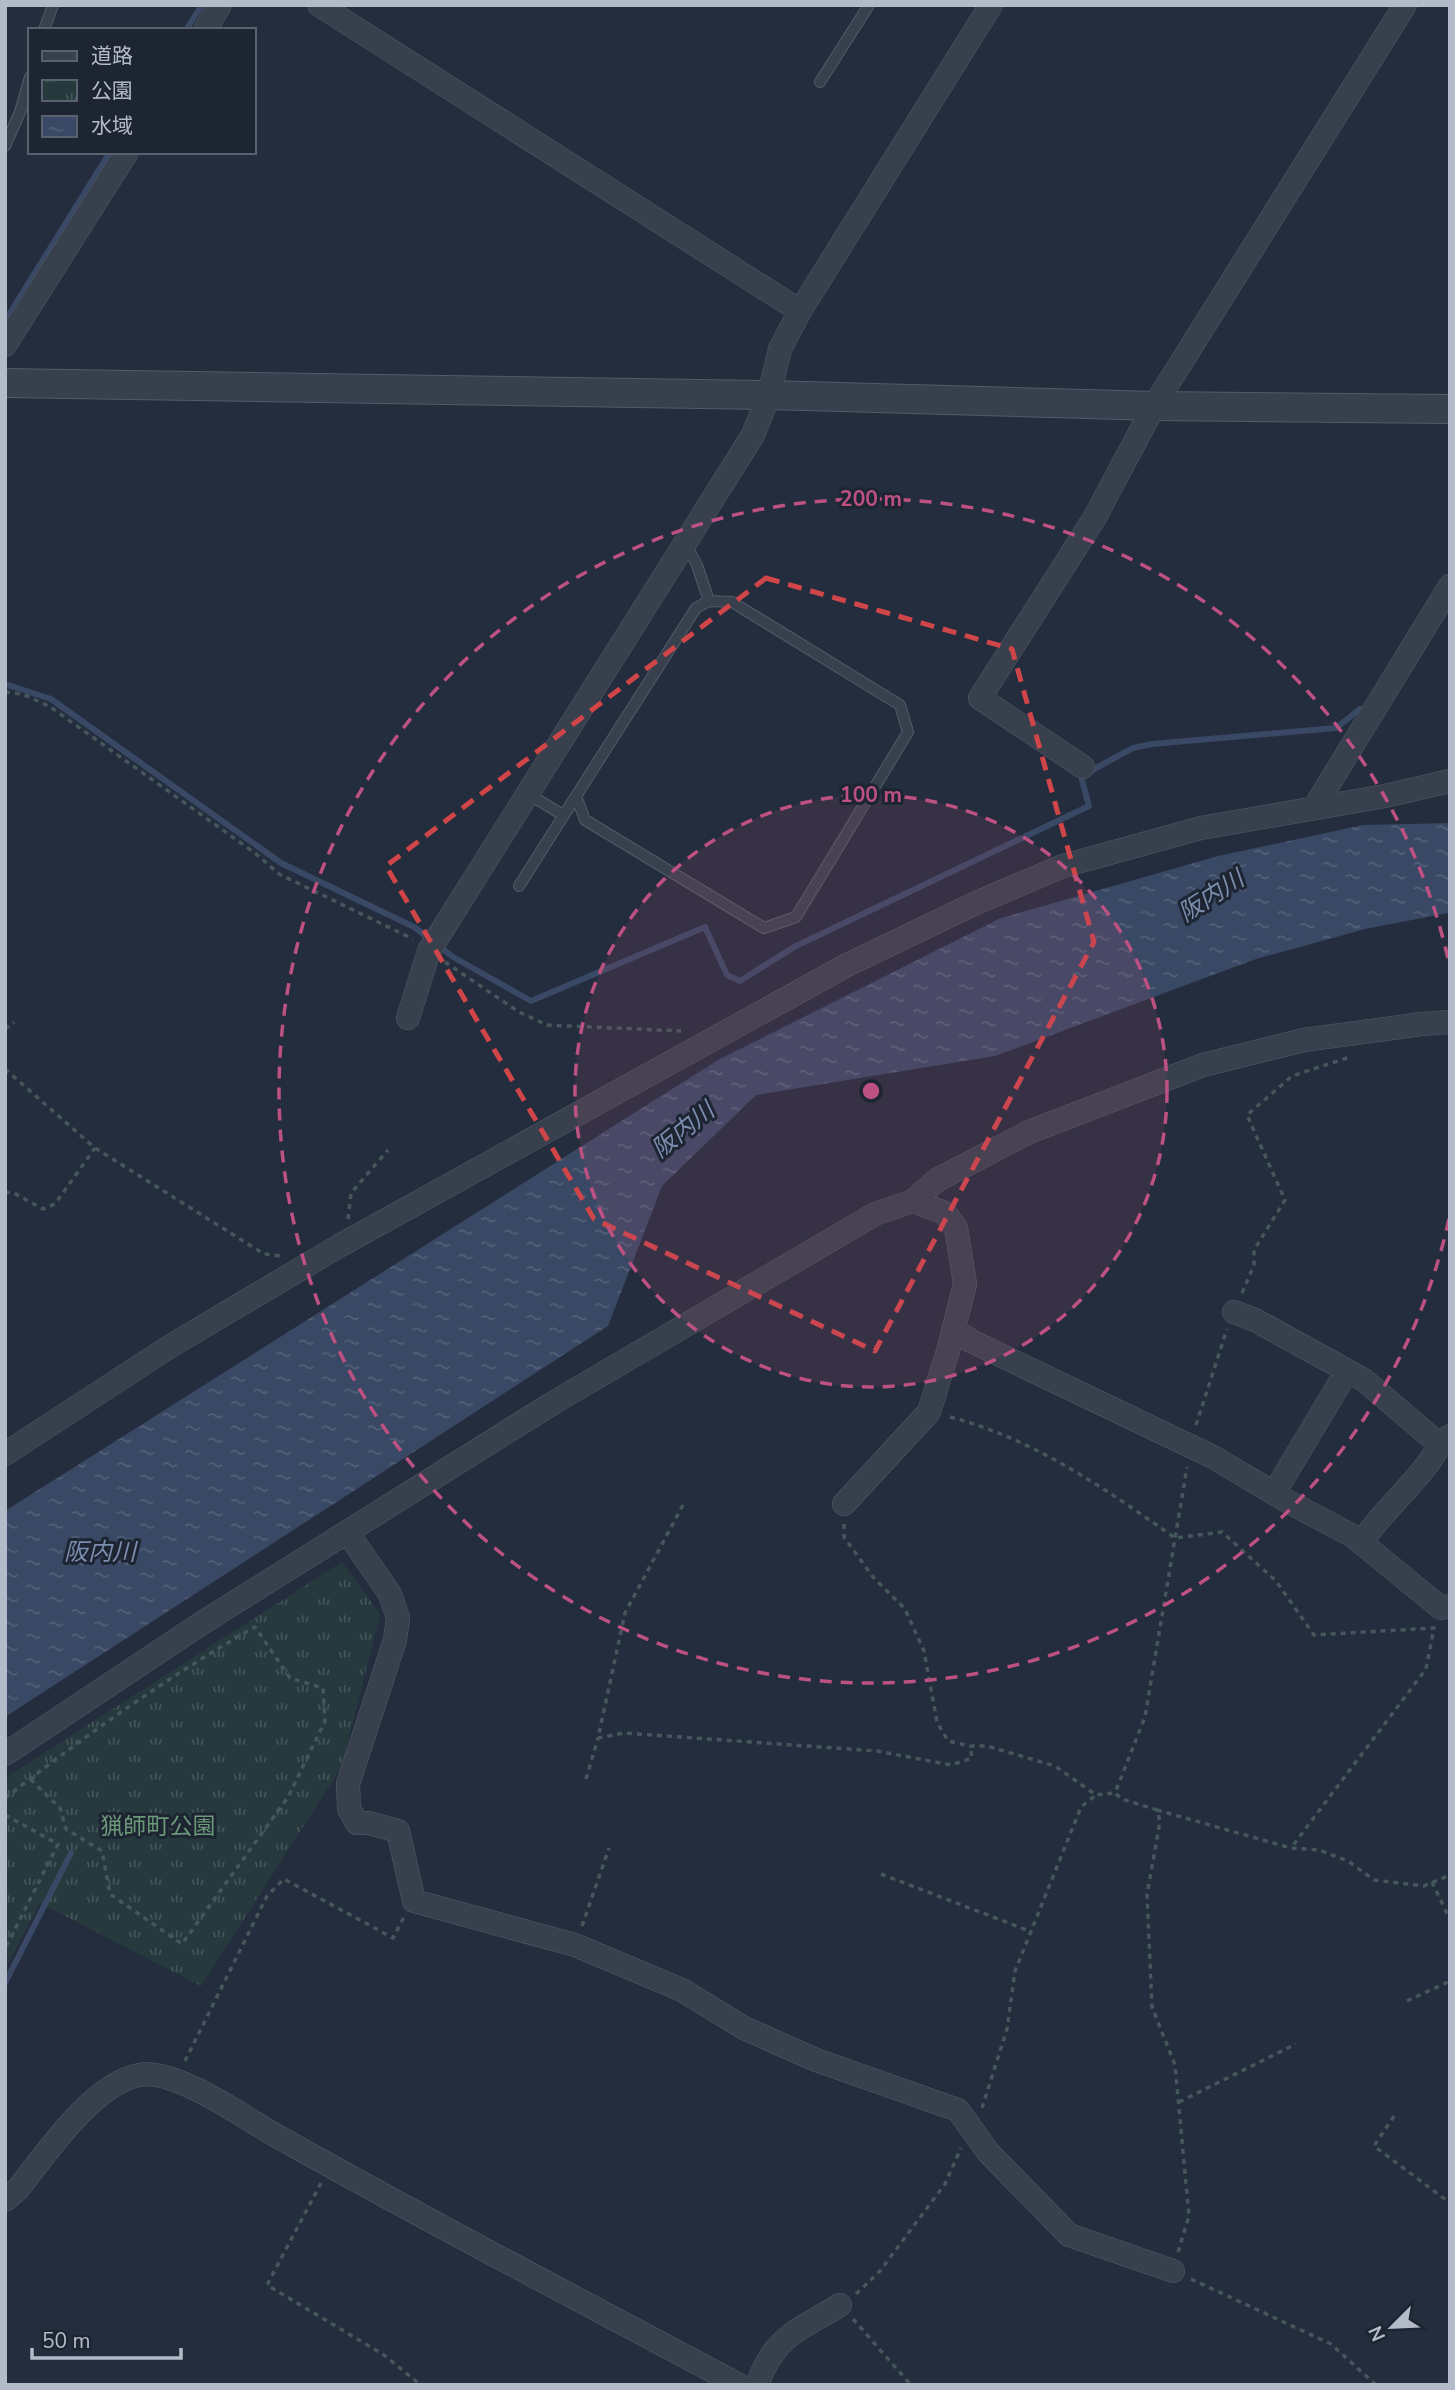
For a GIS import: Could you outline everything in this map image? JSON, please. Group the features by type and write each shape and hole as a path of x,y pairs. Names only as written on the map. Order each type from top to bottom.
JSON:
{"street":[{"path":"206,28 220,5"},
{"path":"319,5 800,311"},
{"path":"408,1018 429,951 753,435 769,395 780,349 800,311 991,5"},
{"path":"1083,767 980,698 1095,517 1154,406 1405,5"},
{"path":"5,345 126,154"},
{"path":"5,383 769,395 1154,406 1450,409"},
{"path":"1314,808 1450,586"},
{"path":"5,1454 169,1348 339,1246 847,965 976,903 1063,866 1201,828 1385,796 1450,781"},
{"path":"5,1754 202,1623 552,1403 875,1214 914,1201 937,1180 1029,1132 1203,1065 1304,1040 1450,1022"},
{"path":"844,1504 929,1412 965,1284 956,1228 945,1213 914,1201"},
{"path":"1234,1312 1255,1320 1364,1380 1445,1441 1361,1542"},
{"path":"953,1329 971,1341 1192,1446 1353,1536 1441,1608 1450,1605"},
{"path":"1274,1493 1347,1371"},
{"path":"347,1532 390,1594 398,1618 395,1640 348,1784 349,1809 357,1823 369,1823 398,1831 414,1901 575,1945 682,1990 744,2028 816,2060 958,2110 988,2152 1069,2235 1173,2271"},
{"path":"5,2200 18,2189 96,2096 116,2082 142,2074 179,2080 332,2167 739,2385"},
{"path":"757,2385 766,2360 790,2333 840,2305"}],"lane":[{"path":"45,28 53,5"},
{"path":"820,82 869,5"},
{"path":"6,142 20,112 28,84"},
{"path":"685,543 697,565 709,601"},
{"path":"519,886 563,814 696,608 709,601 732,601 900,705 908,732 796,917 764,929 585,820 576,796"},
{"path":"528,794 563,814"}],"path":[{"path":"5,692 22,694 49,706 279,874 409,936 519,1012 547,1025 696,1032 713,1041"},
{"path":"5,1029 14,1022"},
{"path":"1115,1793 1145,1717 1192,1446 1223,1337 1254,1265 1254,1250 1285,1200 1247,1115 1292,1076 1353,1055"},
{"path":"5,1069 95,1148 264,1254 289,1257"},
{"path":"5,1193 12,1192 43,1209 55,1204 95,1148"},
{"path":"339,1246 351,1193 388,1150"},
{"path":"929,1412 982,1426 1045,1455 1130,1506 1175,1538 1222,1532 1276,1581 1314,1635 1434,1628 1426,1669 1291,1848"},
{"path":"844,1504 844,1537 873,1577 905,1609 924,1651 937,1723 948,1741 970,1746 988,1746 1055,1766 1096,1795 1115,1793 1122,1799 1157,1810 1291,1848 1319,1850 1348,1861 1374,1880 1424,1886 1450,1875"},
{"path":"586,1779 598,1738 625,1613 683,1505"},
{"path":"5,1798 49,1763 192,1663 255,1627 289,1678 323,1688 325,1721 288,1797 182,1944 110,1894 103,1851 66,1829 60,1808 30,1779"},
{"path":"598,1738 624,1733 799,1744 877,1751 951,1765 972,1758 970,1746"},
{"path":"1157,1810 1160,1821 1147,1895 1152,2007 1175,2065 1188,2216 1173,2271 1331,2344 1376,2385"},
{"path":"5,1815 58,1844 5,1949"},
{"path":"575,1945 609,1848"},
{"path":"881,1874 1032,1932"},
{"path":"179,2080 182,2067 267,1896 284,1879 393,1938 414,1901"},
{"path":"1432,1882 1450,1920"},
{"path":"1407,2001 1450,1981"},
{"path":"1179,2102 1296,2044"},
{"path":"1394,2116 1374,2146 1450,2203"},
{"path":"332,2167 324,2176 267,2285 384,2355 424,2385"}],"highlighted area":[{"path":"766,578 1012,649 1094,942 875,1351 594,1219 386,866"}],"green space":[{"name":"猟師町公園","path":"342,1562 380,1614 342,1766 201,1986 40,1903 5,1969 5,1778"}],"water":[{"name":"阪内川","path":"1450,823 1448,913 1365,929 1256,959 995,1056 756,1095 662,1186 608,1326 5,1717 5,1511 718,1060 1001,918 1218,856 1363,825"}],"waterway":[{"path":"187,28 202,5"},
{"path":"5,321 109,154"},
{"path":"5,684 51,699 281,863 414,927 430,939"},
{"path":"439,946 453,957 531,1001 705,927 727,975 740,981 794,947 1089,806 1081,776 1133,748 1152,744 1336,728 1360,709"},
{"path":"5,1983 71,1853"}]}
